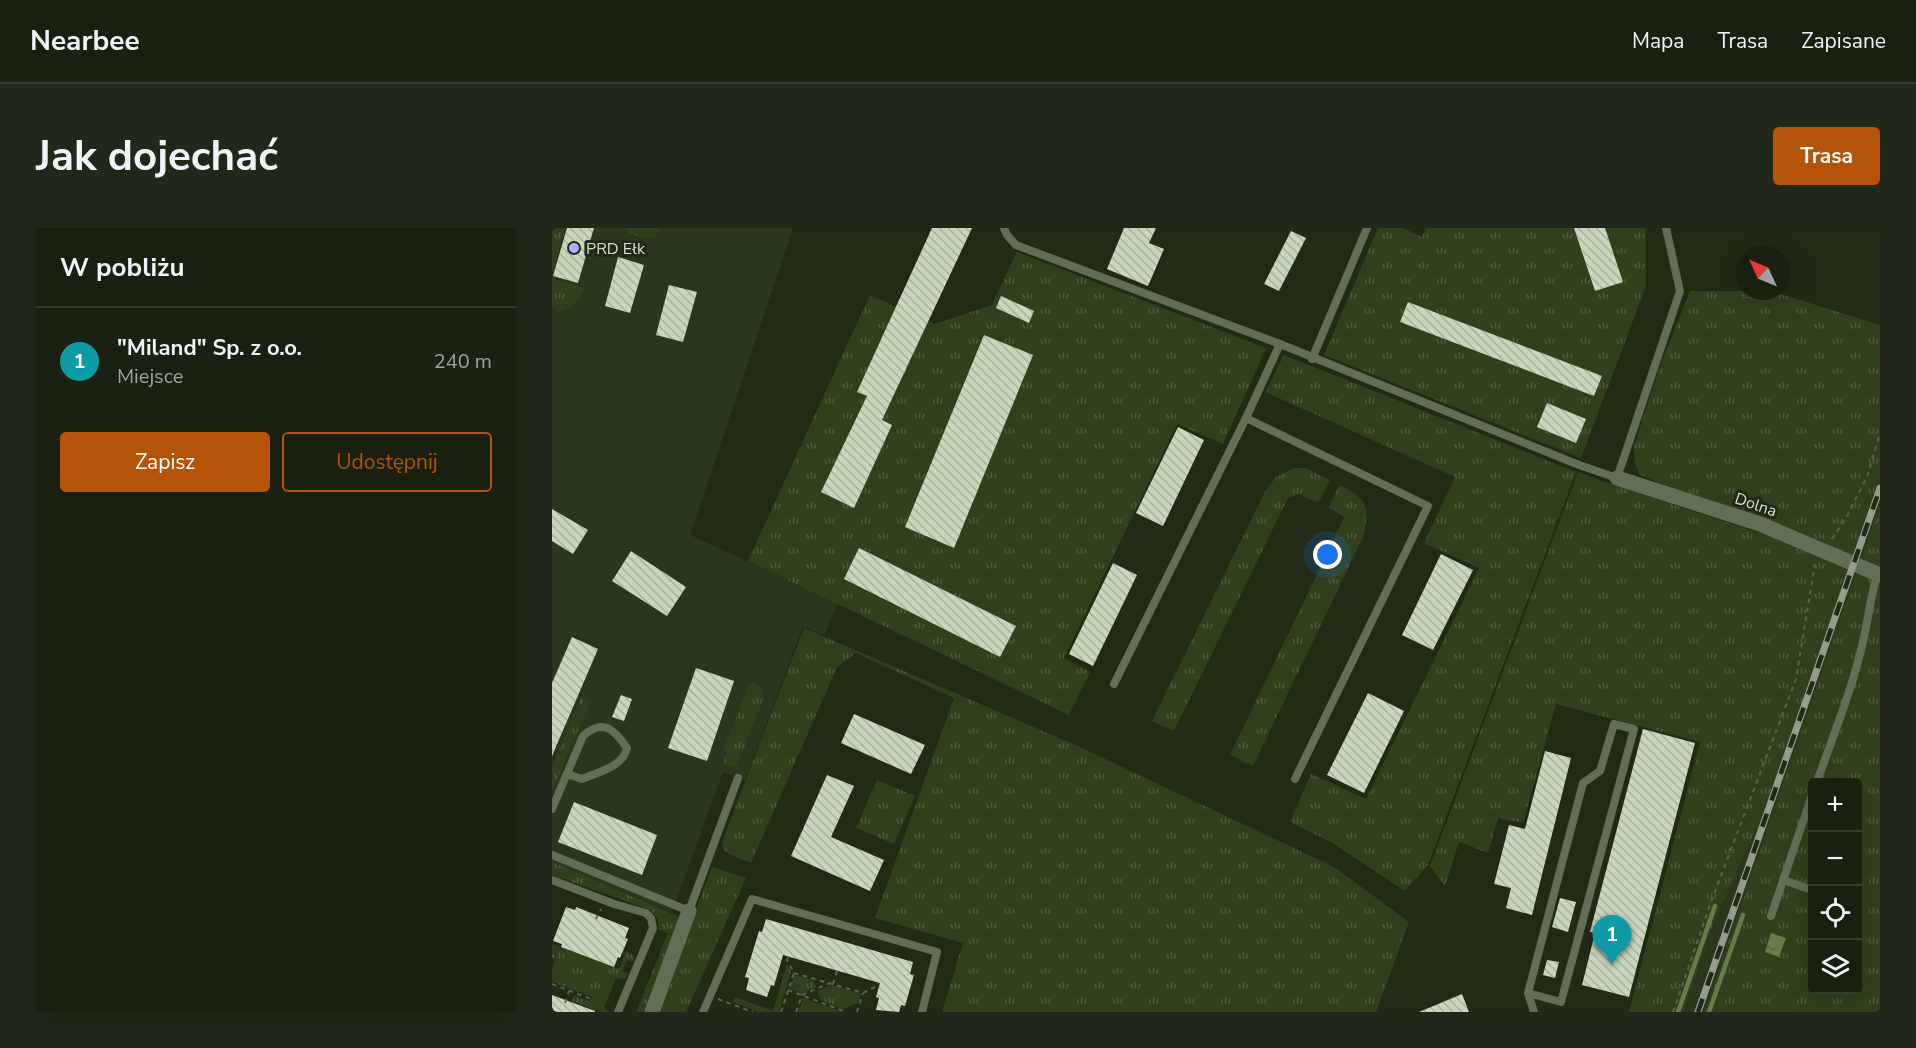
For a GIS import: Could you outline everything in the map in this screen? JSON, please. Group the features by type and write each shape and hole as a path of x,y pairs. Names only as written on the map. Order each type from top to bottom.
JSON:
{"street":[{"name":"Dolna","path":"1617,478 1760,524 1879,574"},
{"path":"652,1012 689,911"}],"lane":[{"path":"1004,228 1016,245 1280,345 1579,465 1617,478 1680,291 1666,228"},
{"path":"1312,359 1367,228"},
{"path":"1114,684 1280,345"},
{"path":"1246,418 1428,506 1295,780"},
{"path":"1819,778 1856,669 1879,574"},
{"path":"1528,993 1561,1002 1634,729 1614,724 1600,771 1582,783 1528,993 1534,1012"},
{"path":"552,809 583,736 592,728 602,726 613,731 627,748 625,757 613,766 582,779 567,774"},
{"path":"552,855 689,911 738,778"},
{"path":"1771,916 1808,807"},
{"path":"552,880 614,904 646,913 651,918 653,928 618,1012"},
{"path":"1783,880 1808,889"},
{"path":"703,1012 752,899 937,952 922,1012"}],"path":[{"path":"1672,1012 1711,902 1796,679 1815,564 1846,518 1867,477 1880,433"},
{"path":"552,955 554,956 552,962"},
{"path":"788,957 787,960 794,972 863,993 877,986 878,983"},
{"path":"802,995 832,984 837,971"},
{"path":"781,1012 794,972"},
{"path":"552,984 591,999"},
{"path":"788,990 846,1012"},
{"path":"565,1003 569,991"},
{"path":"857,1012 863,993"},
{"path":"796,1012 802,995"},
{"path":"718,999 753,1012"}],"shaded area":[{"path":"552,228 793,228 690,535 838,603 824,635 803,627 745,780 723,772 672,912 552,864"},
{"path":"1880,476 1880,504 1861,559 1852,556"},
{"path":"1848,570 1856,573 1704,1012 1683,1012 1713,925 1762,816"}],"green space":[{"path":"552,228 565,228 552,273"},
{"path":"623,228 660,228 654,237 644,238"},
{"path":"1378,228 1403,228 1422,237 1426,228 1646,228 1646,286 1581,458 1324,355"},
{"path":"1017,252 1266,348 1223,444 1177,424 1064,658 1090,672 1069,715 748,561 870,295 934,324 992,305"},
{"path":"552,278 584,288 575,303 559,312 552,307"},
{"path":"1690,291 1736,291 1736,300 1790,300 1790,297 1880,325 1880,476 1852,556 1764,518 1681,492 1640,475 1635,464 1634,446 1660,366"},
{"path":"1284,355 1576,472 1428,865 1405,891 1331,842 1290,822 1311,774 1366,799 1479,568 1424,543 1455,477 1265,392"},
{"path":"1294,468 1305,468 1330,480 1318,503 1299,494 1288,498 1174,731 1152,721 1265,492 1275,478"},
{"path":"1578,472 1772,537 1848,570 1762,816 1713,925 1683,1012 1629,1012 1700,742 1556,704 1523,823 1498,818 1488,853 1459,842 1445,886 1430,866"},
{"path":"1340,485 1356,495 1364,504 1367,517 1364,535 1253,766 1230,755 1344,518 1328,508"},
{"path":"1880,504 1880,567 1861,559"},
{"path":"1856,573 1880,583 1880,1012 1704,1012"},
{"path":"804,628 1082,748 1334,867 1409,922 1376,1012 942,1012 963,943 875,918 954,698 856,653 837,667 751,863 723,849 722,842"},
{"path":"750,683 762,688 763,699 736,768 725,765 723,760 727,752 723,751"},
{"path":"581,698 591,701 552,791 552,766"},
{"path":"877,780 915,796 894,844 856,828"},
{"path":"552,862 678,916 678,922 644,1012 636,1012 668,933 658,929 658,919 651,910 552,875"},
{"path":"712,867 746,878 686,1012 658,1012"},
{"path":"552,944 619,969 626,951 634,956 634,962 627,960 622,971 629,974 624,979 616,978 604,1008 609,1012 600,1012 572,1001 574,995 590,1001 592,997 552,982 552,968 557,955 552,953"},
{"path":"787,964 791,972 779,1012 759,1012 733,1002 735,997 773,1011"},
{"path":"794,975 813,980 816,987 802,993 790,989"},
{"path":"832,985 861,994 858,1003 843,1009 821,1000 817,991"},
{"path":"803,998 842,1012 798,1012"}],"water":[{"path":"1771,933 1786,938 1779,957 1765,952"}],"building":[{"path":"567,228 594,228 578,283 553,276"},
{"path":"932,228 972,228 882,420 892,425 854,508 821,492 867,396 857,392"},
{"path":"1124,228 1156,228 1149,243 1164,249 1148,286 1107,269"},
{"path":"1574,228 1605,228 1623,282 1595,291"},
{"path":"1291,231 1306,238 1279,291 1264,284"},
{"path":"618,257 644,265 630,313 605,306"},
{"path":"669,285 697,292 683,342 656,335"},
{"path":"1001,296 1034,311 1029,323 996,308"},
{"path":"1408,302 1602,376 1594,396 1400,322"},
{"path":"984,335 1033,355 954,548 905,527"},
{"path":"1547,403 1586,419 1576,443 1537,427"},
{"path":"1178,427 1204,440 1163,526 1136,513"},
{"path":"552,509 588,530 573,554 552,541"},
{"path":"859,548 1016,626 1000,657 844,579"},
{"path":"631,551 686,587 667,616 612,581"},
{"path":"1441,554 1473,570 1433,650 1402,635"},
{"path":"1113,563 1137,575 1093,666 1069,654"},
{"path":"572,637 598,649 552,756 552,683"},
{"path":"696,668 734,681 707,761 668,748"},
{"path":"1368,693 1404,711 1364,793 1327,775"},
{"path":"621,695 632,699 624,721 612,717"},
{"path":"854,714 925,745 911,774 841,743"},
{"path":"1643,729 1695,743 1629,997 1582,985 1595,933 1590,932"},
{"path":"1545,751 1571,758 1532,915 1506,908 1511,888 1494,884 1509,825 1525,829"},
{"path":"827,775 854,786 831,837 884,860 870,891 791,856"},
{"path":"574,802 657,835 642,875 558,842"},
{"path":"1560,898 1576,902 1568,932 1552,927"},
{"path":"566,907 575,910 576,907 629,928 625,938 628,939 614,967 561,947 562,944 553,941"},
{"path":"766,919 913,962 910,974 914,975 905,1006 901,1005 899,1012 876,1010 879,998 876,997 880,983 783,955 774,986 771,985 767,997 746,990 749,978 745,977 759,931 762,932"},
{"path":"1547,960 1559,962 1555,978 1543,975"},
{"path":"1462,994 1469,1012 1419,1012"},
{"path":"552,995 595,1011 595,1012 552,1012"}],"waterway":[{"path":"1678,1012 1715,906"},
{"path":"1709,1012 1743,915"}],"railway":[{"path":"1698,1012 1880,488"}],"place":[{"name":"PRD Ełk","path":"574,248"},
{"name":"\"Miland\" Sp. z o.o.","path":"1612,965"}]}
